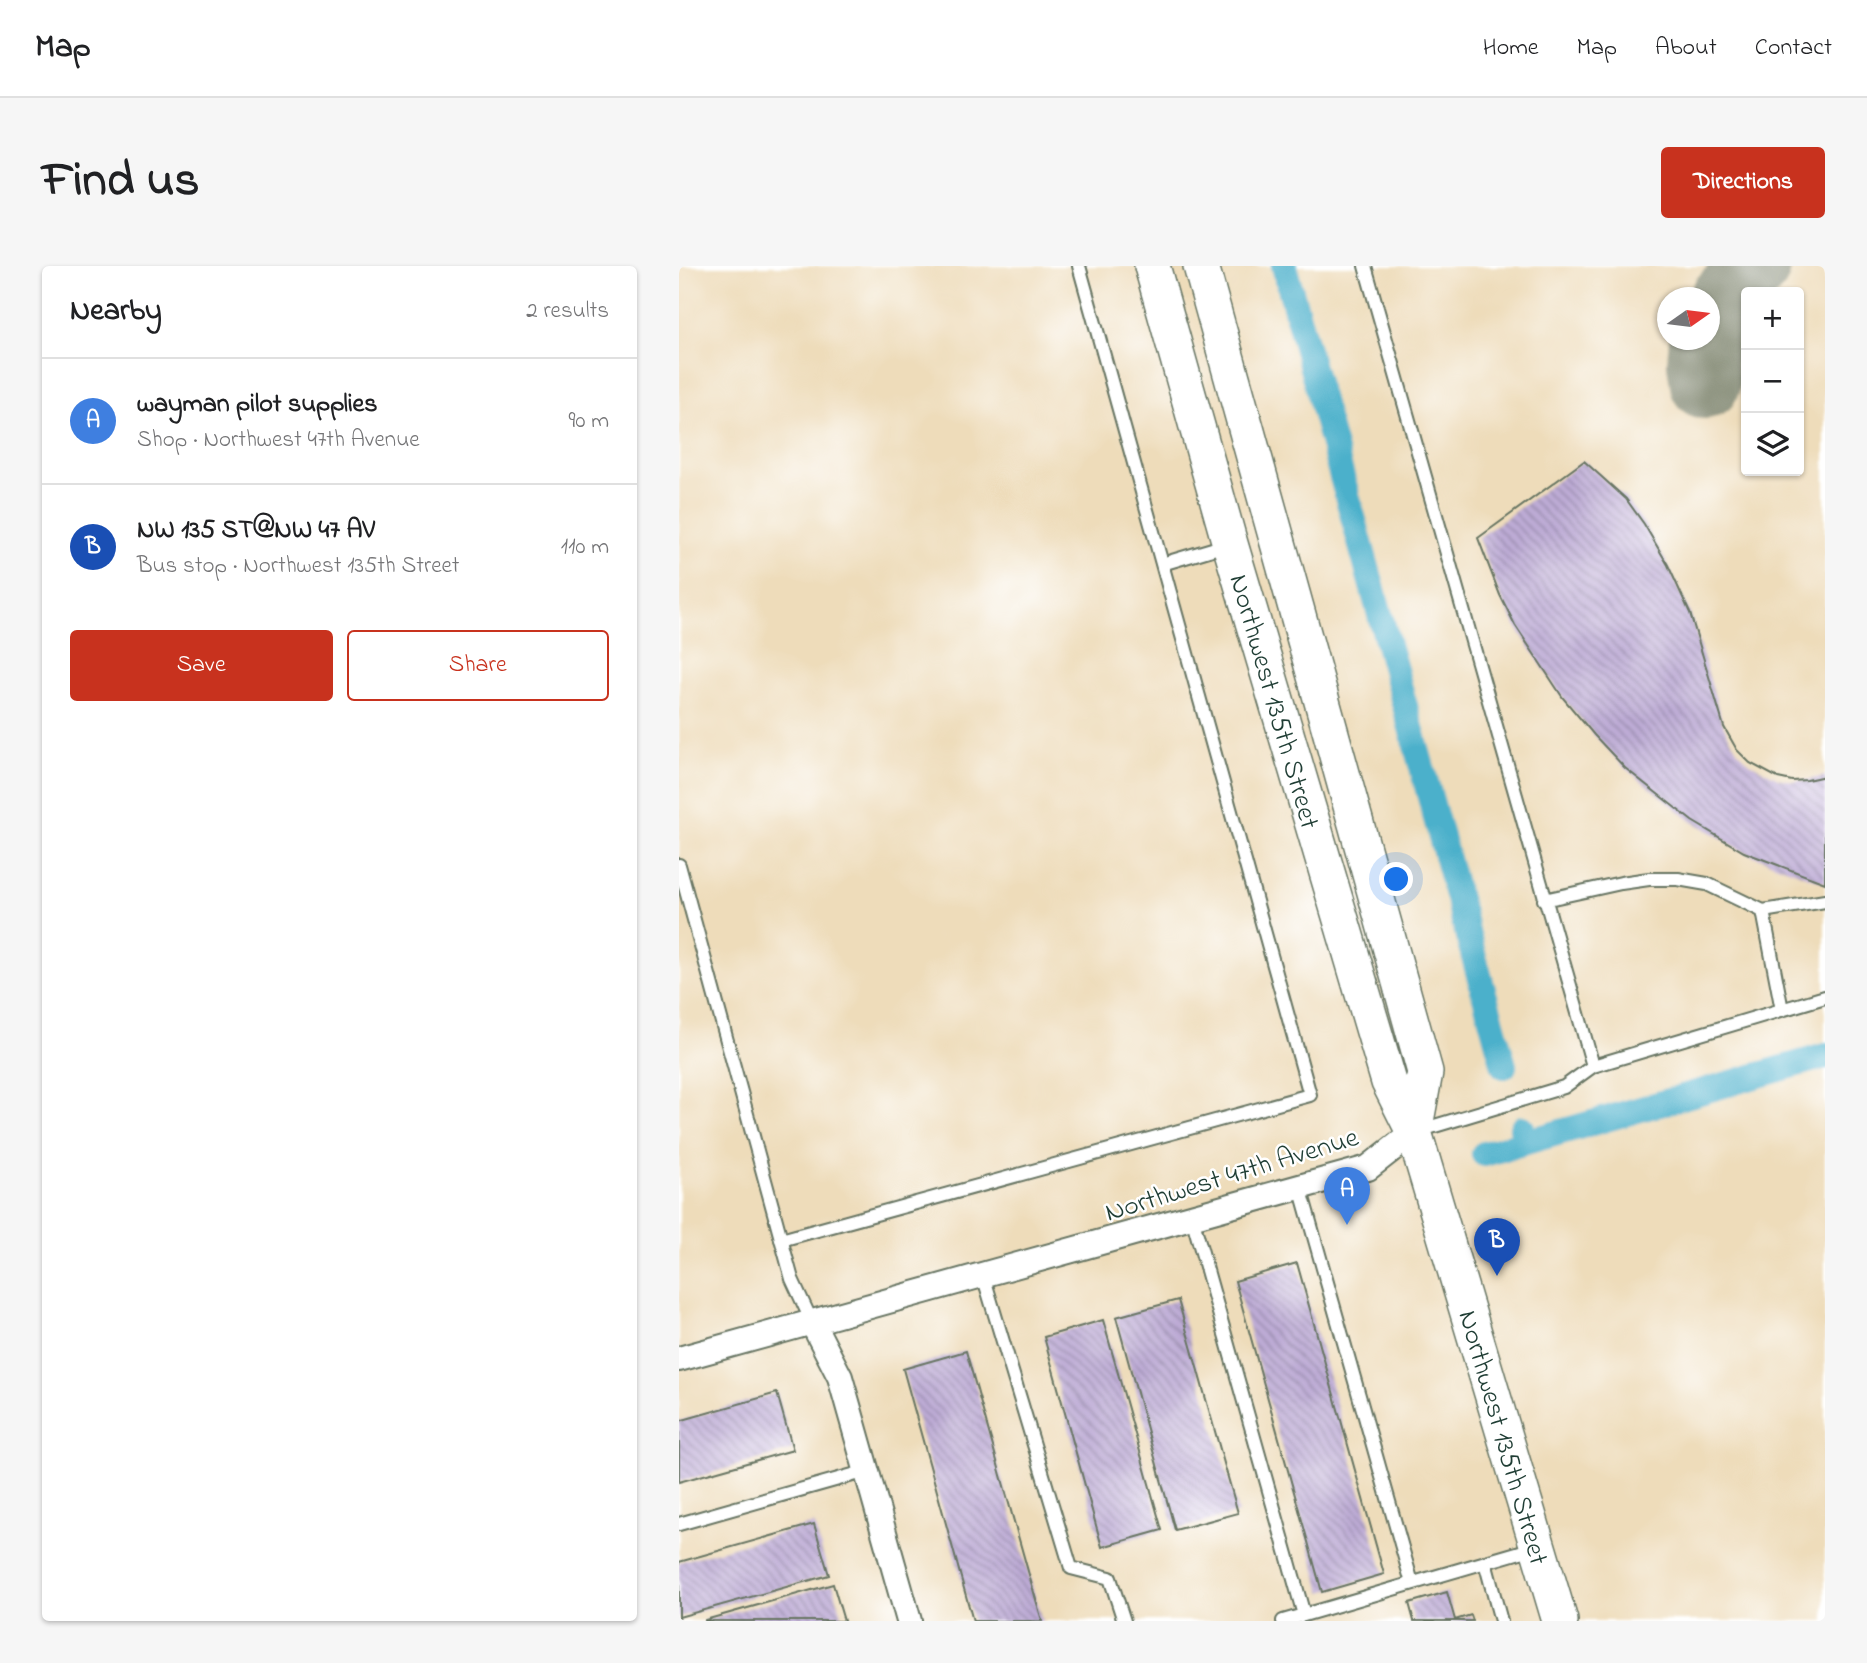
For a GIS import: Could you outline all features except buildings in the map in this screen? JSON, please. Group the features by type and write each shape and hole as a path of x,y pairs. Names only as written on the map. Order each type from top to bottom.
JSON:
{"main road":[{"name":"Northwest 135th Street","path":"1152,266 1230,544 1389,1082 1414,1132 1560,1621"},
{"name":"Northwest 135th Street","path":"1201,266 1425,1072 1414,1132"}],"street":[{"name":"Northwest 47th Avenue","path":"679,1359 1368,1168 1414,1132"},
{"path":"812,1322 840,1377 909,1621"}],"lane":[{"path":"781,1240 1310,1096 1079,266"},
{"path":"1365,266 1593,1066"},
{"path":"1162,564 1230,544"},
{"path":"679,865 792,1279 812,1322"},
{"path":"1544,900 1593,888 1649,879 1678,878 1707,884 1763,911 1825,901"},
{"path":"1763,911 1781,1010"},
{"name":"Northwest 47th Avenue","path":"1414,1132 1564,1087 1593,1066 1825,997"},
{"path":"1300,1187 1412,1583"},
{"path":"1192,1217 1304,1615"},
{"path":"983,1275 1071,1568 1109,1578 1124,1621"},
{"path":"679,1524 867,1471"},
{"path":"1283,1621 1538,1547"},
{"path":"1485,1562 1501,1621"}],"waterway":[{"path":"1284,266 1504,1066"},
{"path":"1522,1128 1526,1142 1825,1056"},
{"path":"1484,1154 1526,1142"}],"taxiway":[{"path":"1720,306 1756,266"},
{"path":"1703,350 1705,384"}],"place":[{"name":"wayman pilot supplies","path":"1347,1225"},
{"name":"NW 135 ST@NW 47 AV","path":"1497,1276"}]}
